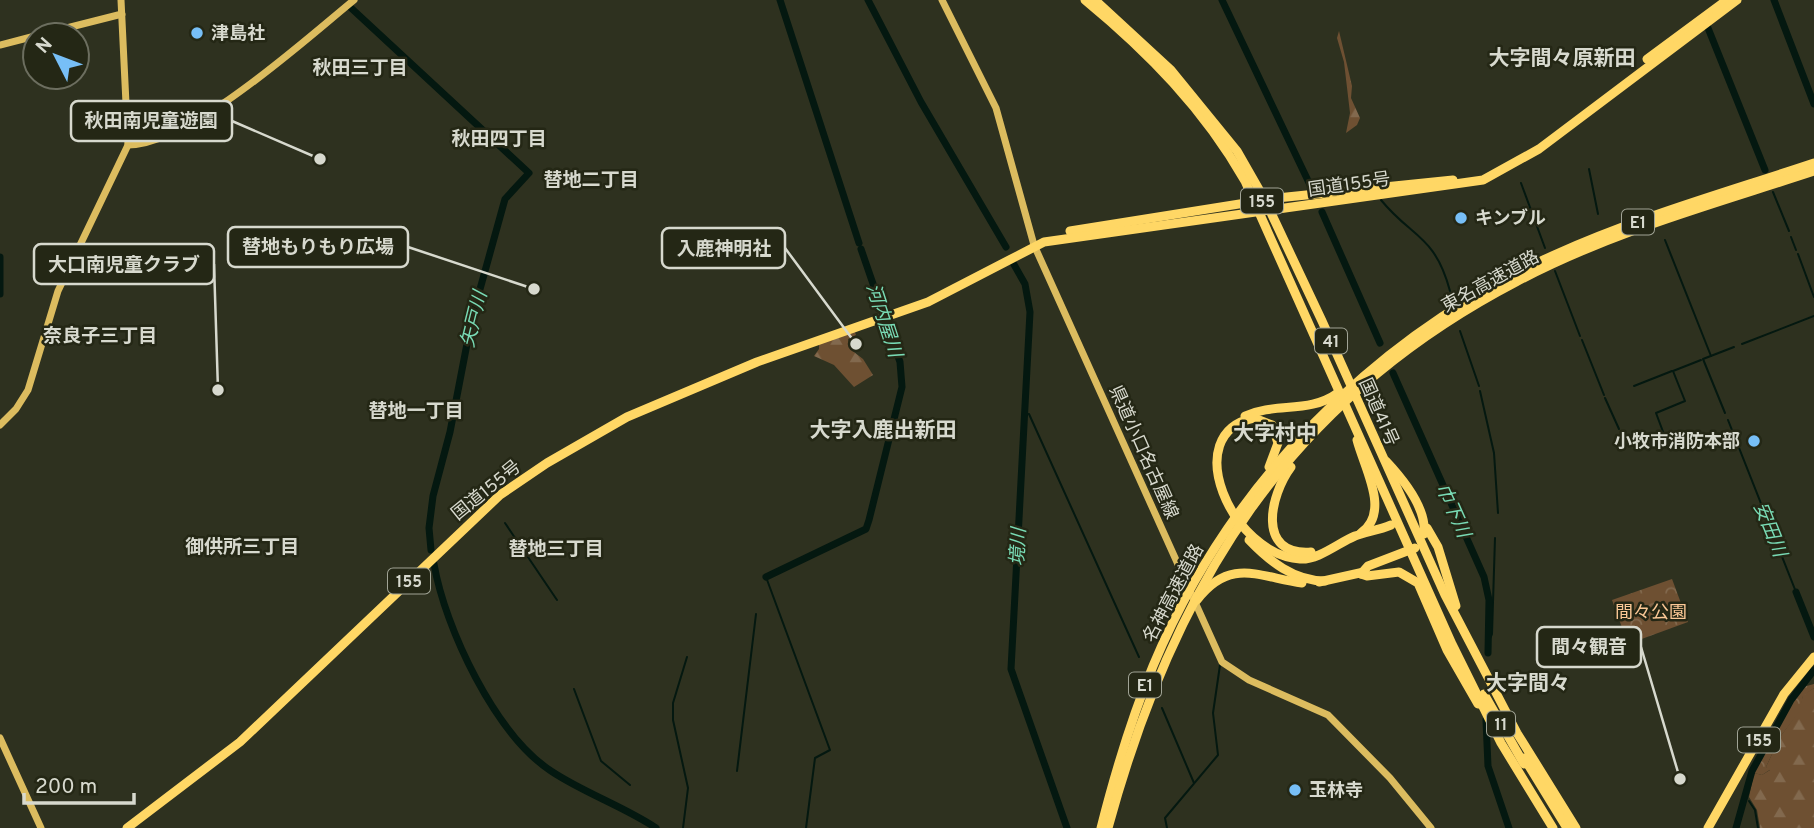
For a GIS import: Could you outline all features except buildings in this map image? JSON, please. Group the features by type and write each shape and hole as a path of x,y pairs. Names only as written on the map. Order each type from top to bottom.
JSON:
{"highway":[{"name":"国道41号","path":"1085,0 1136,45 1183,93 1226,149 1260,201"},
{"name":"国道41号","path":"1095,0 1161,60 1237,151 1445,595 1517,733 1576,828"},
{"name":"国道155号","path":"1406,189 1491,170 1527,151 1727,0"},
{"name":"国道155号","path":"129,828 240,742 488,504 517,481 629,416 757,362 886,316 1033,243 1070,231 1145,225 1483,180 1539,149 1738,0"},
{"name":"東名高速道路","path":"1337,403 1397,354 1514,274 1595,238 1814,163"},
{"name":"東名高速道路","path":"1471,303 1598,244 1814,171"},
{"name":"155","path":"1070,231 1260,201 1455,180"},
{"name":"155","path":"1124,230 1267,215 1449,188 1483,180"},
{"name":"国道41号","path":"1267,215 1353,420 1433,599 1501,743 1555,828"},
{"name":"11","path":"1267,215 1400,515 1511,734 1564,828"},
{"name":"国道155号","path":"1033,243 1145,225"},
{"path":"1333,546 1308,553 1290,549 1276,536 1271,516 1275,494 1286,473 1337,403"},
{"path":"1325,581 1308,580 1289,572 1246,537 1221,502 1213,465 1222,436 1241,418 1267,409 1337,403"},
{"name":"名神高速道路","path":"1170,637 1198,589 1219,541 1302,435 1337,403"},
{"name":"E1","path":"1236,520 1337,403"},
{"path":"1236,520 1276,453 1277,434 1264,420 1254,418 1242,422 1224,441 1217,471 1227,504 1256,539 1284,555 1309,558 1357,536 1391,525"},
{"path":"1353,420 1376,510 1371,524 1357,536"},
{"path":"1365,572 1409,552 1423,537 1422,517 1397,472 1380,455"},
{"name":"名神高速道路","path":"1101,828 1109,812 1131,738 1170,637 1236,520"},
{"path":"1445,595 1428,529 1441,555 1464,628 1551,802"},
{"name":"11","path":"1412,553 1427,572 1480,687 1564,828"},
{"path":"1198,589 1239,572 1263,573 1297,582 1325,581 1401,566 1416,576 1433,599"},
{"path":"1365,572 1399,572 1418,583 1467,687 1555,828"},
{"name":"155","path":"1711,828 1784,694 1814,657"},
{"name":"155","path":"1711,828 1790,693 1814,663"},
{"name":"名神高速道路","path":"1108,828 1109,812"}],"main road":[{"path":"0,425 16,409 28,390 59,288 128,145 121,0"},
{"path":"128,145 176,130 211,111 260,77 354,0"},
{"name":"県道小口名古屋線","path":"942,0 990,90 1033,243 1222,662 1249,680 1328,715 1390,778 1431,828"},
{"path":"91,22 122,15"},
{"path":"0,45 21,39"},
{"path":"0,738 41,828"}],"green space":[{"path":"1339,31 1352,86 1351,98 1360,118 1357,125 1346,133 1350,113 1344,62 1337,38"},
{"path":"854,329 856,335 848,339 850,349 863,359 873,375 854,387 834,365 814,356 819,349 819,341"},
{"name":"間々公園","path":"1672,579 1688,622 1628,644 1612,600"},
{"path":"1814,684 1814,688 1803,696 1800,711 1780,737 1766,767 1771,769 1762,775 1754,773 1797,694 1803,687"},
{"path":"1814,688 1814,828 1760,828 1757,810 1749,797 1754,773 1762,775 1770,770 1766,767 1780,737 1799,711 1803,695"}],"waterway":[{"name":"河内屋川","path":"780,0 859,243"},
{"name":"境川","path":"868,0 921,102 1006,247"},
{"name":"巾下川","path":"1222,0 1312,189"},
{"path":"1774,0 1814,104"},
{"name":"矢戸川","path":"350,7 529,173 505,199 472,318 450,432 433,496 429,528 431,550"},
{"path":"1708,28 1765,170"},
{"path":"1589,169 1598,214"},
{"path":"1521,183 1545,248"},
{"name":"安田川","path":"1773,192 1789,231"},
{"path":"1381,200 1430,248 1444,273 1450,291"},
{"name":"巾下川","path":"1322,212 1380,343"},
{"name":"安田川","path":"1791,237 1796,250"},
{"path":"1665,240 1711,356"},
{"name":"河内屋川","path":"766,577 866,529 869,520 902,387 900,362 861,249"},
{"name":"安田川","path":"1798,254 1814,297"},
{"path":"0,257 0,294"},
{"name":"境川","path":"1012,261 1025,284 1030,312 1011,669 1067,828"},
{"path":"1555,271 1580,336"},
{"name":"安田川","path":"1742,344 1814,316"},
{"path":"1460,331 1479,386"},
{"path":"1582,340 1604,395"},
{"name":"安田川","path":"1725,413 1703,359 1734,347"},
{"path":"1665,437 1656,413 1685,401 1673,371 1701,360"},
{"path":"1634,386 1672,371"},
{"name":"巾下川","path":"1393,373 1484,577 1489,600 1488,653"},
{"path":"1480,391 1494,453 1498,513"},
{"path":"1605,398 1619,429"},
{"path":"1029,414 1139,657"},
{"name":"安田川","path":"1728,420 1796,592"},
{"path":"505,523 557,600"},
{"path":"1488,643 1492,634 1495,538"},
{"name":"矢戸川","path":"434,564 440,590 461,648 492,706 511,732 530,754 551,771 656,828"},
{"path":"766,577 830,750 815,758 806,828"},
{"name":"安田川","path":"1796,592 1814,637"},
{"path":"737,771 756,614"},
{"path":"683,828 688,788 673,720 673,703 687,657"},
{"path":"1167,828 1165,818 1218,755 1213,713 1220,665"},
{"name":"安田川","path":"1736,828 1752,771 1791,700 1814,670"},
{"path":"574,689 601,761 630,785"},
{"path":"1162,708 1194,783"},
{"name":"巾下川","path":"1486,720 1488,766 1509,828"},
{"path":"1749,801 1755,810 1758,828"}],"place":[{"name":"津島社","path":"197,33"},
{"name":"秋田南児童遊園","path":"320,159"},
{"name":"キンブル","path":"1461,218"},
{"name":"替地もりもり広場","path":"534,289"},
{"name":"入鹿神明社","path":"856,344"},
{"name":"大口南児童クラブ","path":"218,390"},
{"name":"小牧市消防本部","path":"1754,441"},
{"name":"間々観音","path":"1680,779"},
{"name":"玉林寺","path":"1295,790"}],"district":[{"name":"大字間々原新田","path":"1562,58"},
{"name":"秋田三丁目","path":"360,67"},
{"name":"秋田四丁目","path":"499,138"},
{"name":"替地二丁目","path":"591,179"},
{"name":"奈良子三丁目","path":"100,335"},
{"name":"替地一丁目","path":"416,410"},
{"name":"大字入鹿出新田","path":"883,430"},
{"name":"大字村中","path":"1275,433"},
{"name":"御供所三丁目","path":"242,546"},
{"name":"替地三丁目","path":"556,548"},
{"name":"大字間々","path":"1528,683"}]}
